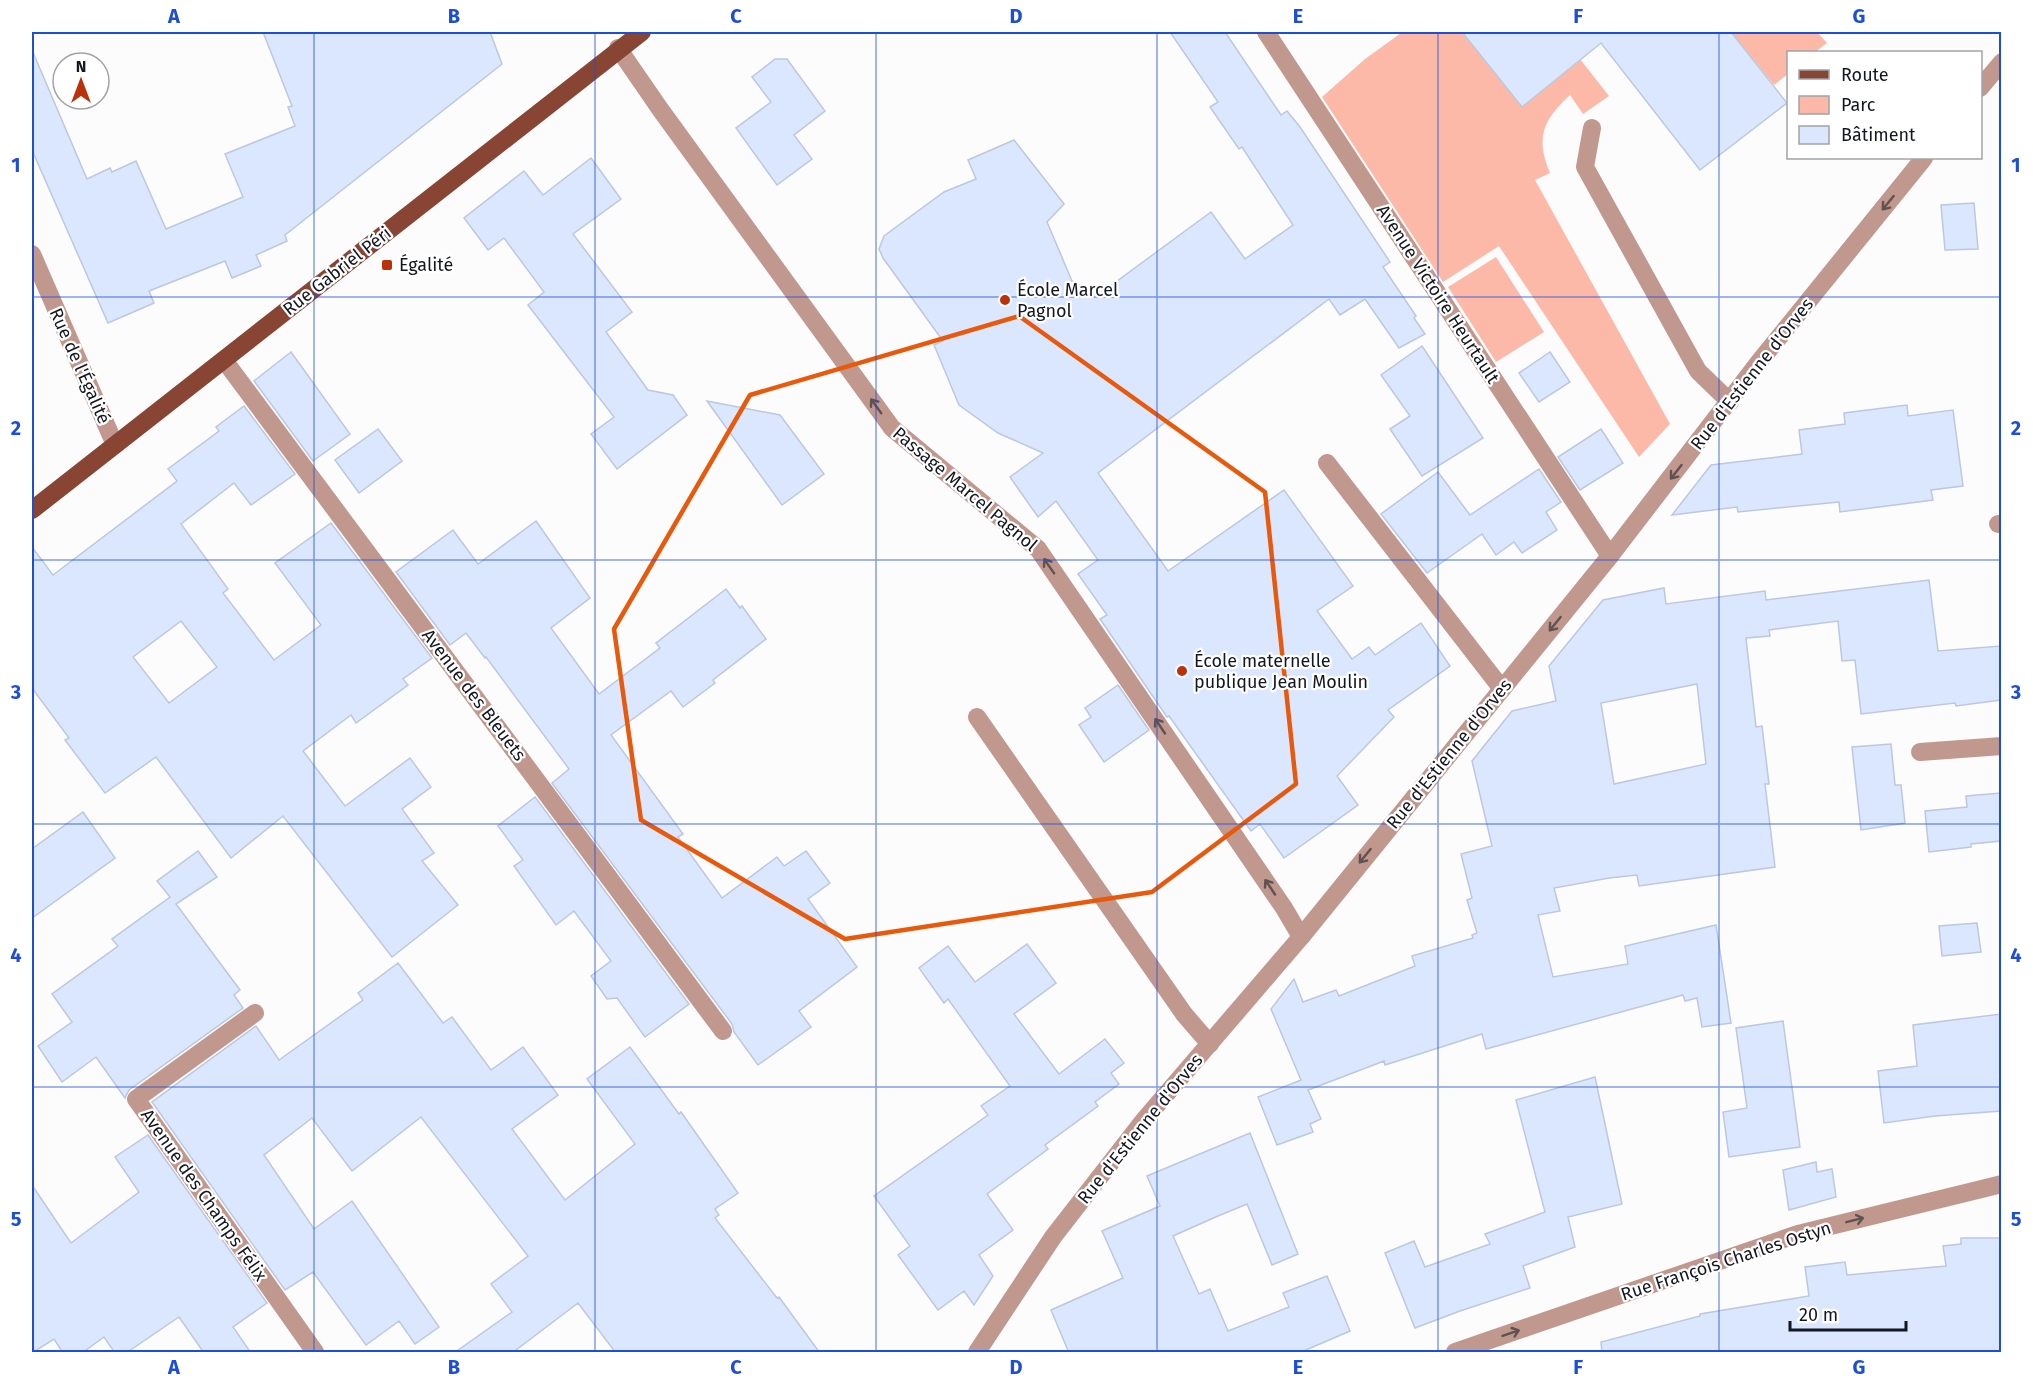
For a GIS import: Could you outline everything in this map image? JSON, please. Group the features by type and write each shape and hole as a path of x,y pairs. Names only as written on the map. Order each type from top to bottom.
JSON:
{"main road":[{"name":"Rue Gabriel Péri","path":"32,510 618,48 642,32"}],"street":[{"name":"Avenue Victoire Heurtault","path":"1266,32 1610,556"},
{"name":"Passage Marcel Pagnol","path":"618,48 892,428 1038,549 1301,937"},
{"path":"1982,86 2001,62"},
{"path":"1592,128 1585,167 1698,371 1730,402"},
{"name":"Rue d'Estienne d'Orves","path":"977,1353 1053,1237 1144,1120 1301,937 1610,556 1779,338 1923,159"},
{"name":"Rue de l'Égalité","path":"32,254 115,445"},
{"name":"Avenue des Bleuets","path":"224,360 723,1031"},
{"path":"1327,463 1502,689"},
{"path":"977,717 1184,1014 1210,1044"},
{"path":"1920,752 2001,746"},
{"name":"Avenue des Champs Félix","path":"255,1013 136,1099 315,1353"},
{"name":"Rue François Charles Ostyn","path":"1455,1353 1798,1234 2001,1185"}],"highlighted area":[{"path":"1019,316 1265,492 1296,784 1152,892 845,939 641,820 614,629 750,395"}],"green space":[{"path":"1400,32 1462,32 1522,106 1580,59 1609,96 1583,114 1570,95 1553,113 1544,130 1543,139 1545,160 1550,173 1535,180 1670,424 1639,457 1499,246 1443,282 1322,97"},
{"path":"1731,32 1817,32 1827,43 1816,51 1787,51 1787,75 1774,85"},
{"path":"1496,257 1544,332 1496,362 1448,287"}],"building":[{"path":"263,32 490,32 502,64 285,235 287,241 256,255 261,266 232,278 225,261 149,291 154,303 108,323 32,150 32,50 51,95 51,111 58,111 87,179 110,168 112,172 136,161 166,229 243,197 225,154 295,126 288,107 292,106"},
{"path":"1170,32 1225,32 1281,115 1287,111 1300,127 1390,262 1383,267 1416,316 1414,318 1425,334 1399,348 1365,299 1340,315 1329,299 1098,473 1168,571 1284,490 1353,586 1317,611 1352,659 1369,647 1375,655 1421,623 1450,666 1388,710 1394,717 1337,776 1358,805 1284,858 1260,824 1251,831 1169,716 1167,717 1100,619 1107,615 1078,574 1098,560 1056,501 1038,517 1010,477 1043,453 998,433 959,405 934,345 943,341 883,258 879,249 884,236 944,192 976,179 968,160 1014,140 1064,204 1047,222 1072,281 1098,295 1211,212 1245,259 1293,225 1242,147 1239,149 1210,107 1218,102"},
{"path":"1462,32 1731,32 1787,103 1700,170 1601,43 1522,107"},
{"path":"775,59 787,59 825,111 794,135 812,159 777,185 736,128 771,102 752,77"},
{"path":"591,158 621,199 573,234 632,312 606,332 648,390 673,395 687,415 617,469 591,434 614,417 528,305 544,292 504,238 488,250 464,218 524,171 543,195"},
{"path":"1974,203 1978,249 1945,250 1941,205"},
{"path":"1422,346 1483,438 1422,476 1390,429 1410,416 1381,375"},
{"path":"291,352 350,434 313,461 254,381"},
{"path":"1550,352 1570,382 1539,402 1519,373"},
{"path":"707,401 780,415 824,474 782,505"},
{"path":"1907,405 1908,416 1953,410 1963,486 1931,490 1933,500 1840,512 1839,502 1738,512 1737,507 1672,515 1711,465 1802,454 1799,430 1845,424 1844,413"},
{"path":"244,406 295,474 251,505 234,483 181,524 228,589 223,593 274,660 321,625 275,563 331,523 432,658 403,679 408,685 356,723 351,715 303,751 345,806 410,758 431,787 402,809 434,853 422,861 458,905 392,957 283,816 231,858 156,757 105,793 65,740 69,738 32,688 32,547 53,575 177,481 168,469 219,431 216,427","holes":["181,621 217,667 169,703 133,657"]},
{"path":"378,429 402,461 359,493 335,460"},
{"path":"1601,429 1623,463 1580,490 1558,457"},
{"path":"1539,469 1561,502 1546,512 1557,530 1522,553 1514,542 1496,555 1482,534 1427,573 1381,514 1438,472 1470,515"},
{"path":"536,521 590,598 551,628 599,694 660,648 656,643 726,589 740,608 742,606 766,639 713,680 715,683 683,707 671,691 611,735 683,834 678,837 722,898 777,857 784,866 806,851 830,883 808,899 857,967 799,1011 811,1027 758,1065 734,1032 732,1024 552,783 569,769 466,633 450,645 396,572 453,530 478,564"},
{"path":"1929,580 1938,651 2001,646 2001,700 1861,714 1855,660 1842,661 1838,621 1769,630 1770,636 1746,638 1756,727 1762,726 1769,784 1765,784 1775,867 1639,886 1637,875 1554,888 1560,911 1538,915 1553,977 1628,964 1625,946 1716,925 1731,1023 1702,1027 1697,998 1685,1001 1683,995 1486,1049 1482,1034 1385,1065 1384,1061 1308,1090 1321,1119 1310,1124 1313,1132 1277,1145 1258,1097 1301,1080 1271,1009 1294,979 1303,1002 1336,990 1339,996 1415,966 1412,956 1473,938 1472,935 1477,933 1467,900 1472,898 1461,854 1492,846 1472,761 1512,711 1556,701 1549,666 1603,600 1664,588 1666,604 1765,591 1766,600","holes":["1697,684 1706,764 1614,784 1601,703"]},
{"path":"1118,685 1149,730 1104,762 1079,725 1091,717 1085,708"},
{"path":"1891,744 1895,785 1901,785 1905,823 1861,830 1852,747"},
{"path":"2001,793 2001,841 1929,852 1925,811 1967,807 1966,796"},
{"path":"535,797 689,1004 645,1037 617,998 607,999 591,976 611,961 574,911 556,925 514,866 523,860 498,826"},
{"path":"83,812 115,858 32,918 32,849"},
{"path":"198,851 217,877 176,904 240,990 234,995 243,1008 129,1090 125,1098 96,1057 62,1082 38,1046 72,1022 52,994 118,946 112,939 170,897 157,881"},
{"path":"1977,923 1981,952 1942,956 1939,926"},
{"path":"1027,944 1056,983 1014,1014 1059,1074 1105,1039 1124,1063 1111,1073 1119,1084 1095,1102 1098,1106 1045,1145 1048,1149 987,1194 1013,1230 979,1255 993,1276 974,1305 964,1291 938,1310 898,1255 910,1246 874,1196 988,1115 981,1106 1010,1086 948,999 944,1003 919,968 948,946 975,982"},
{"path":"398,963 443,1023 452,1017 491,1070 523,1047 558,1095 512,1129 565,1200 635,1144 587,1079 630,1047 679,1114 681,1112 738,1193 715,1209 719,1215 715,1218 777,1298 779,1297 820,1353 616,1353 578,1303 512,1353 454,1353 512,1312 491,1284 528,1256 421,1117 352,1171 312,1118 264,1155 314,1229 352,1201 439,1327 415,1344 399,1321 366,1345 313,1272 285,1290 152,1102 256,1026 279,1060 363,1000 358,993"},
{"path":"2001,1014 2001,1111 1884,1123 1878,1071 1917,1066 1913,1025"},
{"path":"1783,1021 1800,1147 1729,1157 1723,1112 1747,1108 1736,1028"},
{"path":"1595,1077 1622,1204 1568,1217 1575,1247 1523,1266 1530,1288 1415,1328 1385,1253 1414,1241 1425,1267 1490,1244 1485,1234 1545,1212 1516,1100"},
{"path":"1250,1133 1298,1254 1272,1265 1247,1204 1173,1236 1199,1294 1210,1289 1228,1331 1289,1307 1283,1293 1327,1276 1350,1331 1299,1353 1069,1353 1051,1310 1123,1278 1102,1231 1160,1206 1147,1176"},
{"path":"148,1135 267,1303 233,1327 251,1353 204,1353 179,1317 126,1353 115,1353 104,1337 82,1353 63,1353 54,1339 32,1353 32,1185 71,1243 139,1192 115,1157"},
{"path":"1816,1162 1817,1172 1832,1169 1836,1197 1789,1210 1783,1170"},
{"path":"1961,1238 2001,1238 2001,1353 1602,1353 1601,1342 1700,1316 1700,1314 1809,1296 1805,1267 1845,1262 1847,1275 1946,1266 1943,1246 1961,1244"}],"place":[{"name":"Égalité","path":"387,265"},
{"name":"École Marcel Pagnol","path":"1005,300"},
{"name":"École maternelle publique Jean Moulin","path":"1182,671"}]}
